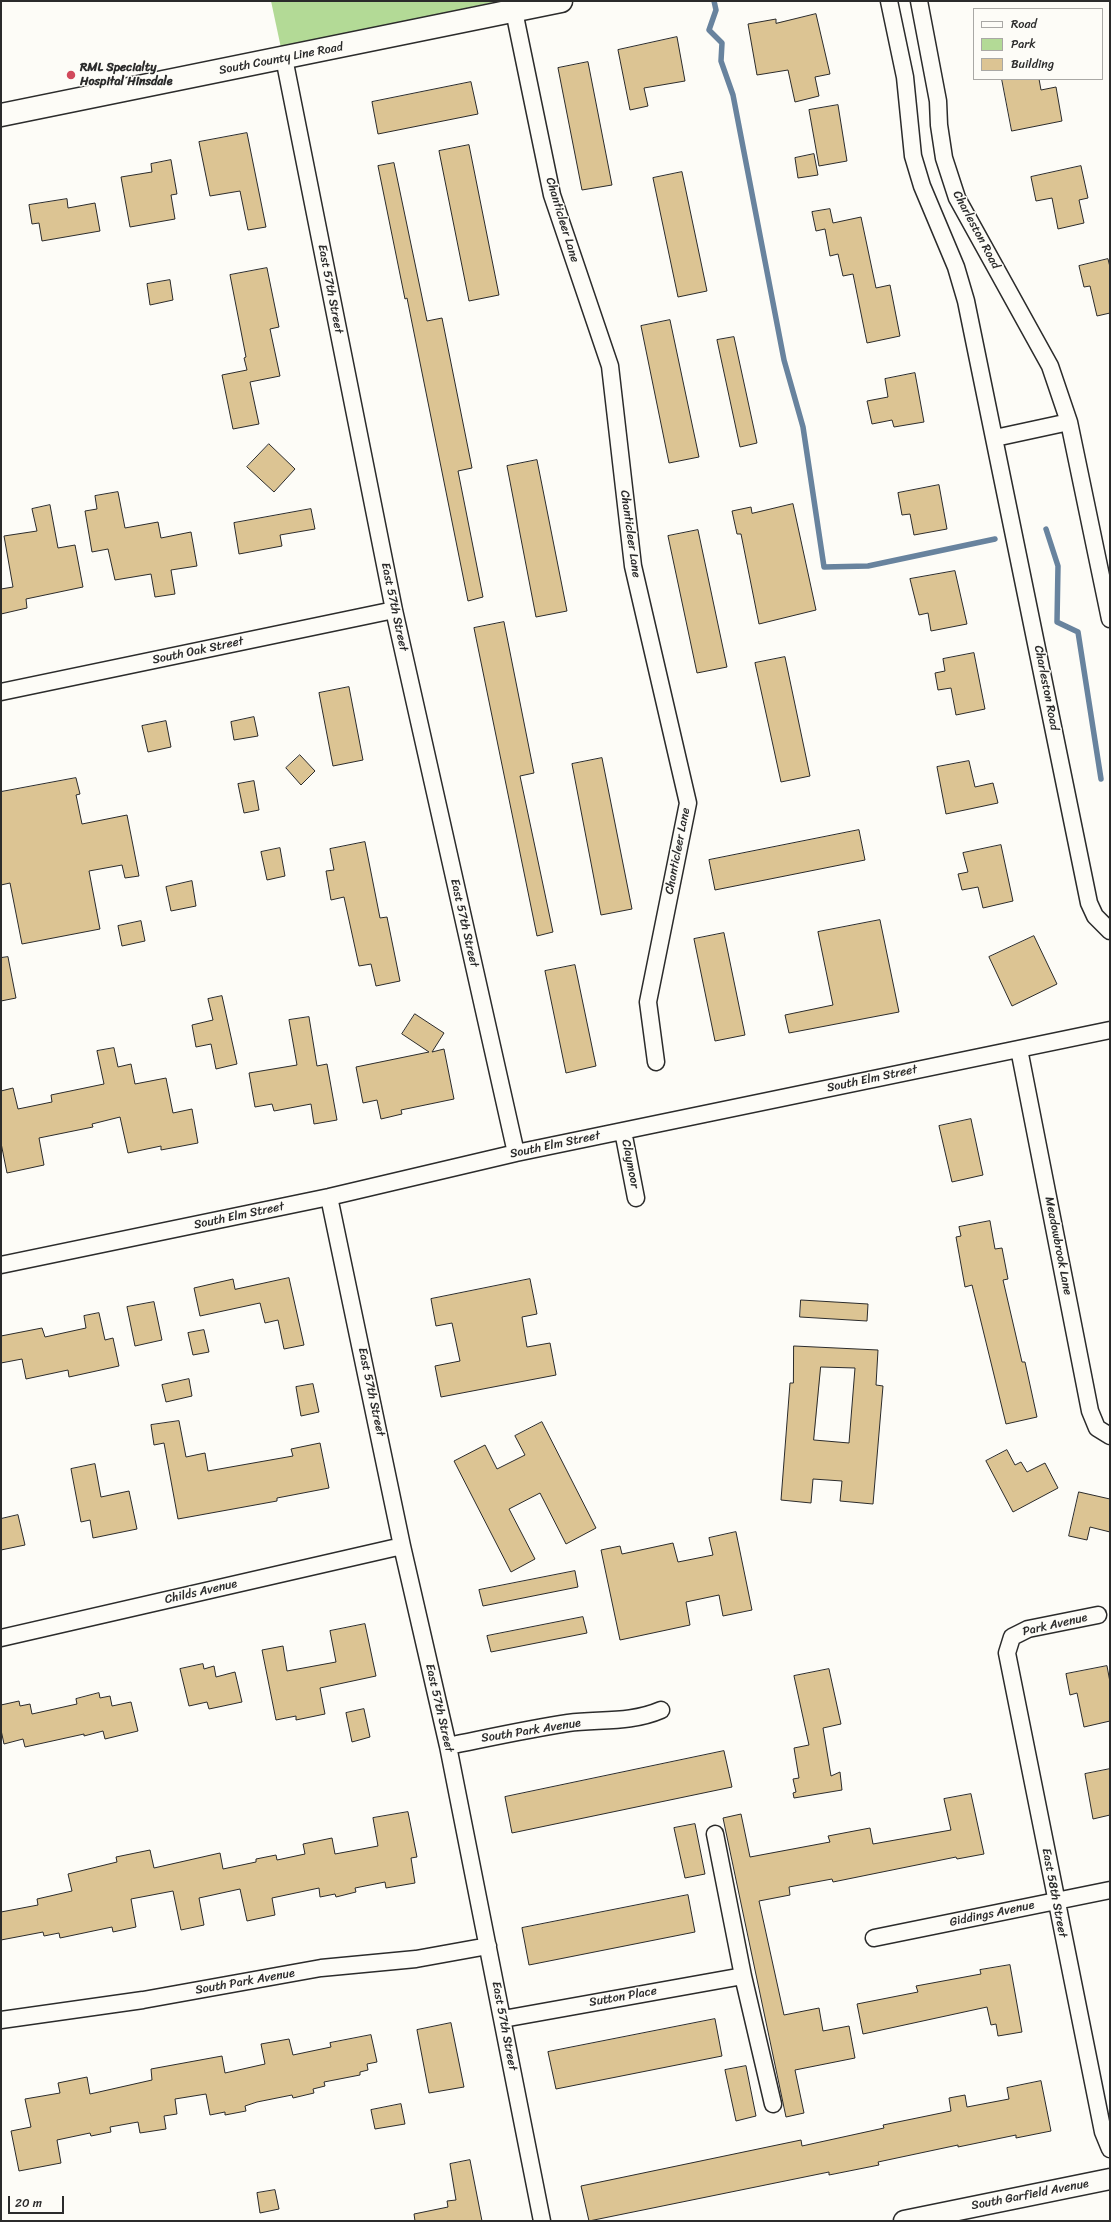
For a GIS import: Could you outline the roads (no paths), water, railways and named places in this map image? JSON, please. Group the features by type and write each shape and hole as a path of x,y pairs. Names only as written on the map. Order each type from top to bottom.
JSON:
{"main road":[{"name":"South County Line Road","path":"1,115 561,1"}],"street":[{"name":"Charleston Road","path":"889,1 905,77 913,156 922,186 956,268 966,301 1089,903 1094,916 1110,931"},
{"name":"Charleston Road","path":"919,1 938,101 939,125 944,158 951,182 957,198 1050,366 1069,422 1110,619"},
{"name":"Chanticleer Lane","path":"514,11 552,195 610,366 633,566 688,803 648,1002 656,1062"},
{"name":"East 57th Street","path":"284,58 394,610 516,1153"},
{"path":"995,438 1069,422"},
{"name":"South Oak Street","path":"1,692 394,610"},
{"name":"South Elm Street","path":"1,1265 329,1197 516,1153 1110,1030"},
{"name":"Meadowbrook Lane","path":"1019,1048 1090,1411 1097,1428 1110,1436"},
{"name":"Claymoor","path":"623,1131 636,1198"},
{"name":"East 57th Street","path":"329,1197 402,1546 448,1746 542,2221"},
{"name":"Childs Avenue","path":"1,1638 402,1546"},
{"name":"Park Avenue","path":"1012,1637 1028,1629 1098,1615"},
{"name":"East 58th Street","path":"1012,1637 1007,1653 1103,2132 1110,2149"},
{"name":"South Park Avenue","path":"448,1746 570,1723 621,1721 647,1716 661,1710"},
{"path":"715,1834 743,1976 773,2104"},
{"name":"Giddings Avenue","path":"874,1938 1110,1890"},
{"name":"South Park Avenue","path":"1,2020 143,2000 321,1968 416,1959 488,1946"},
{"name":"Sutton Place","path":"503,2019 743,1976"},
{"name":"South Garfield Avenue","path":"904,2221 1110,2179"}],"waterway":[{"path":"714,1 716,10 709,30 722,43 721,61 733,95 784,360 803,427 824,567 868,566 995,539"},
{"path":"1046,529 1058,566 1057,622 1078,632 1101,779"}],"place":[{"name":"RML Specialty Hospital Hinsdale","path":"71,75"}]}
